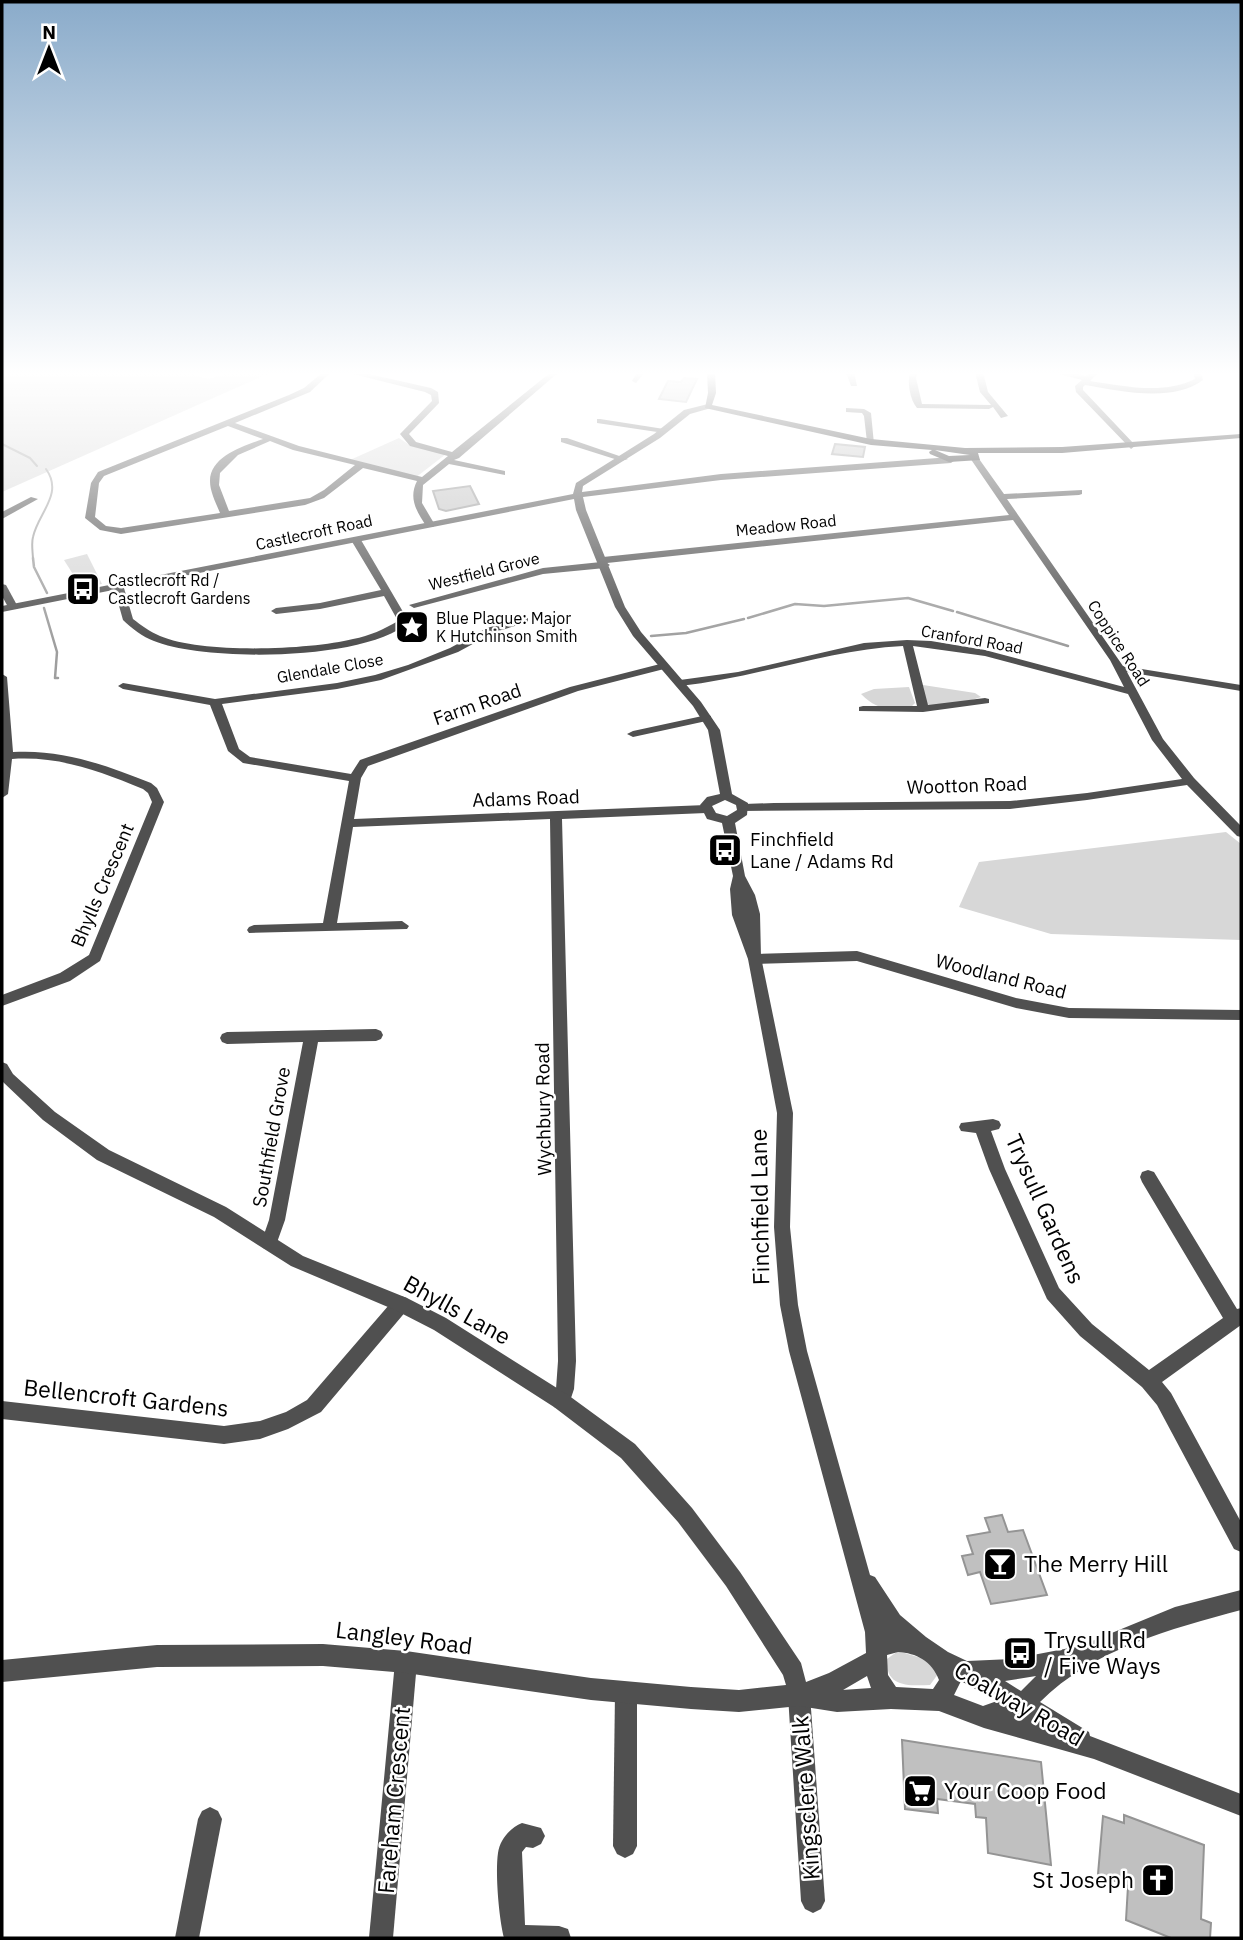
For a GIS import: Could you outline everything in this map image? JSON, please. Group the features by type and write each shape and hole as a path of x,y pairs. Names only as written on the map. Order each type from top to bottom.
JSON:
{"street":[{"path":"129,463 102,474 95,483 90,518 103,528 121,531 313,500 328,493 343,477 360,466"},
{"path":"225,513 215,486 217,471 226,463"},
{"path":"348,463 423,480"},
{"path":"430,524 416,497 417,489 423,480 447,463"},
{"path":"468,463 502,473"},
{"path":"618,463 579,485 577,490 581,510 617,601 628,621 707,718 718,744 726,796"},
{"name":"Castlecroft Road","path":"2,609 120,588 580,495 678,481 895,463"},
{"name":"Coppice Road","path":"974,463 1120,668 1158,740 1190,781 1241,833"},
{"path":"1000,497 1079,492"},
{"path":"2,516 30,504"},
{"name":"Meadow Road","path":"604,563 1014,517"},
{"path":"120,588 128,620 158,639 236,651 318,648 387,633 404,622 356,540"},
{"name":"Westfield Grove","path":"414,605 543,571 604,563"},
{"path":"2,587 13,607"},
{"path":"276,611 320,606 387,592"},
{"name":"Glendale Close","path":"123,687 215,702 377,678 440,657 495,628 524,620"},
{"path":"907,643 923,709"},
{"name":"Cranford Road","path":"680,683 739,675 834,651 907,643 1014,661 1132,691"},
{"name":"Farm Road","path":"355,778 364,763 392,751 574,689 664,667"},
{"path":"1120,668 1241,688"},
{"path":"2,677 7,756 2,794"},
{"path":"863,709 923,709 985,701"},
{"path":"215,702 234,751 247,760 355,778 329,928"},
{"path":"633,734 707,718"},
{"name":"Bhylls Crescent","path":"2,1001 65,977 95,958 155,811 156,796 147,786 82,760 39,754 7,756"},
{"name":"Wootton Road","path":"744,808 1026,804 1190,781"},
{"path":"726,796 738,800 744,808 740,816 727,821 711,816 706,809 711,800 726,796"},
{"name":"Adams Road","path":"347,824 706,809"},
{"name":"Wychbury Road","path":"556,816 568,1361 561,1401"},
{"name":"Finchfield Lane","path":"727,821 740,876 737,889 739,915 755,959 785,1113 782,1227 789,1305 798,1351 862,1574 876,1632 875,1655"},
{"path":"254,930 402,926"},
{"name":"Woodland Road","path":"755,959 857,956 1016,1003 1069,1013 1241,1015"},
{"name":"Southfield Grove","path":"227,1038 376,1035"},
{"name":"Southfield Grove","path":"269,1243 277,1220 311,1037"},
{"name":"Bhylls Lane","path":"2,1068 8,1078 49,1116 103,1155 220,1212 315,1269 401,1304 440,1324 561,1401 628,1451 685,1515 763,1624 793,1671 799,1695"},
{"name":"Trysull Gardens","path":"980,1126 1053,1293 1086,1330 1149,1381 1175,1417 1241,1542"},
{"path":"1147,1177 1238,1317 1149,1381"},
{"name":"Bellencroft Gardens","path":"2,1410 224,1435 254,1433 296,1417 314,1406 401,1304"},
{"name":"Finchfield Lane","path":"862,1574 893,1622 921,1646"},
{"path":"984,1717 1024,1703 1051,1676 1083,1656 1175,1617 1241,1600"},
{"path":"901,1640 921,1646 943,1661 949,1671 950,1681 939,1700 891,1698 882,1688 875,1655 888,1642 901,1640"},
{"name":"Langley Road","path":"2,1671 157,1656 323,1655 406,1662 626,1693 739,1701 799,1695 835,1682 875,1655"},
{"path":"969,1671 1012,1670 1083,1656"},
{"name":"Coalway Road","path":"943,1661 969,1671 1094,1748"},
{"name":"Fareham Crescent","path":"381,1938 406,1662"},
{"path":"625,1846 626,1693"},
{"name":"Langley Road","path":"799,1695 837,1701 891,1698"},
{"name":"Kingsclere Walk","path":"799,1695 813,1901"},
{"name":"Coalway Road","path":"939,1700 984,1717 1094,1748 1241,1805"},
{"path":"187,1938 210,1819"},
{"path":"533,1836 522,1835 510,1852 512,1922 516,1938 559,1938"}],"shaded area":[{"path":"2,463 68,463 2,492"},
{"path":"359,463 435,463 415,478"},
{"path":"87,554 102,584 81,587 64,560"},
{"path":"923,685 975,693 981,697 931,706 925,703"},
{"path":"909,687 915,703 912,706 879,706 861,694 874,689"},
{"path":"1226,832 1241,844 1241,940 1051,934 959,907 979,862"},
{"path":"898,1651 931,1661 938,1674 930,1685 906,1685 894,1680 887,1668 887,1659"}],"building":[{"path":"470,486 479,504 446,511 439,509 433,491"},
{"name":"The Merry Hill","path":"1002,1515 1008,1532 1023,1530 1047,1595 991,1604 980,1572 968,1575 962,1556 973,1554 967,1536 990,1532 985,1518"},
{"path":"902,1740 1041,1762 1051,1865 988,1853 986,1818 976,1817 975,1804 937,1799 938,1813 905,1809"},
{"name":"St Joseph","path":"1124,1815 1204,1845 1201,1919 1211,1923 1210,1938 1171,1938 1126,1920 1128,1886 1098,1874 1103,1816 1124,1823"}],"waterway":[{"path":"34,463 37,466"},
{"path":"33,560 33,537 51,495 51,478 46,469"},
{"path":"33,558 34,567 47,593"},
{"path":"748,618 795,604 824,606 908,598 953,611"},
{"path":"44,608 57,652 55,678 58,678"},
{"path":"957,612 1068,646"},
{"path":"651,636 686,633 744,619"}],"place":[{"name":"Castlecroft Rd / Castlecroft Gardens","path":"83,589"},
{"name":"Blue Plaque: Major K Hutchinson Smith","path":"412,627"},
{"name":"Finchfield Lane / Adams Rd","path":"725,850"},
{"name":"The Merry Hill","path":"1000,1564"},
{"name":"Trysull Rd / Five Ways","path":"1020,1653"},
{"name":"Your Coop Food","path":"920,1791"},
{"name":"St Joseph","path":"1158,1880"}]}
